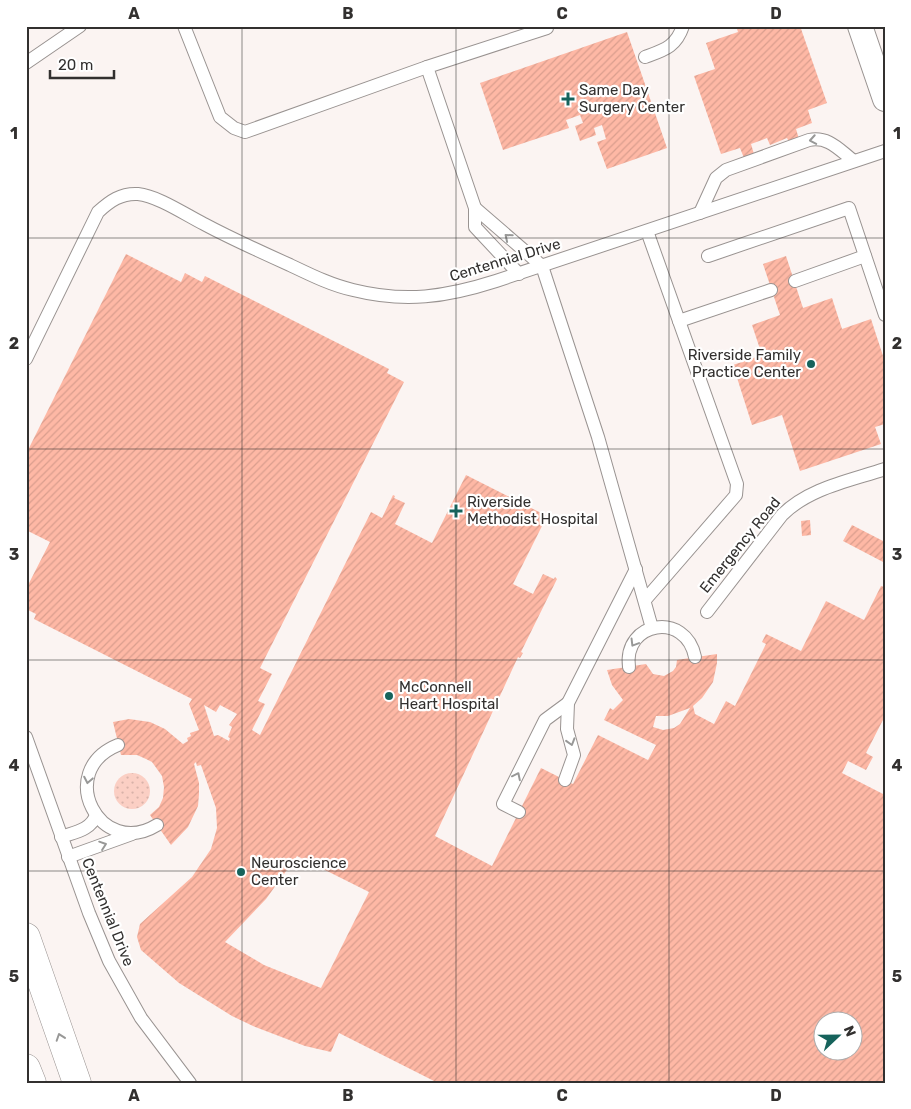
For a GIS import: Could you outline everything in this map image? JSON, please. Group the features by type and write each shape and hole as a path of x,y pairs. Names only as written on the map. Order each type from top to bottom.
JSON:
{"main road":[{"path":"26,937 77,1083"},
{"path":"26,1068 32,1083"}],"street":[{"path":"860,26 885,99"}],"lane":[{"path":"26,63 80,26"},
{"path":"184,26 220,117 234,128 246,132 547,28"},
{"path":"645,57 663,51 675,43 683,26"},
{"path":"427,68 475,208 475,228 519,274"},
{"path":"700,213 716,178 726,170 809,140 818,138 828,141 854,161"},
{"name":"Centennial Drive","path":"26,359 98,212 114,198 126,195 137,194 151,198 327,282 377,295 416,298 453,294 519,274 885,151"},
{"path":"475,208 542,266 598,437 652,628"},
{"path":"708,256 849,208 885,315"},
{"path":"645,600 736,495 737,484 647,231"},
{"path":"795,281 865,256"},
{"path":"679,321 771,290"},
{"name":"Emergency Road","path":"707,612 782,515 795,503 812,494 885,469"},
{"path":"566,780 574,755 567,729 568,703 636,569"},
{"path":"629,667 628,656 631,645 638,636 652,628 668,627 682,634 692,646 695,657"},
{"path":"519,812 503,804 545,720 568,703"},
{"name":"Centennial Drive","path":"26,737 98,937 125,992 158,1042 190,1083"},
{"path":"118,745 104,752 90,770 87,793 96,815 107,826 129,833 137,832"},
{"path":"61,837 86,828 93,822 96,815"},
{"path":"68,857 157,825"}],"shaded area":[{"path":"132,773 144,779 150,791 144,803 132,809 120,803 114,791 120,779"}],"building":[{"name":"Same Day Surgery Center","path":"736,26 800,26 827,103 808,110 812,123 796,129 799,139 789,142 787,138 770,145 767,138 751,144 754,154 744,158 740,148 721,154 694,76 715,69 706,43 738,32"},
{"name":"Same Day Surgery Center","path":"627,32 667,148 607,169 597,142 606,139 602,125 594,128 596,135 580,141 575,126 583,123 580,115 566,120 569,128 503,150 480,83"},
{"path":"126,254 181,282 185,273 202,282 205,276 389,369 387,373 404,382 260,668 272,674 258,701 265,704 252,730 260,735 371,512 382,518 393,495 395,496 394,498 405,503 395,524 432,543 466,475 547,516 513,584 533,594 543,574 557,579 521,652 523,653 520,658 518,657 435,836 492,866 541,768 573,784 598,735 648,760 656,745 604,720 610,708 613,710 623,700 612,685 607,670 646,664 653,674 664,676 673,671 677,660 717,654 713,682 702,698 693,706 695,714 714,724 726,701 735,706 766,644 762,642 766,634 801,651 826,601 864,620 881,586 885,587 885,716 866,753 873,757 866,770 848,761 842,773 885,795 885,1083 433,1083 434,1081 339,1033 331,1052 305,1046 253,1026 232,1016 179,983 141,950 137,937 140,924 192,877 211,849 217,828 216,808 201,765 197,766 196,762 194,764 199,783 198,806 188,827 171,845 150,815 159,807 163,798 162,776 152,762 137,755 121,755 113,722 129,719 150,722 165,729 183,744 188,741 187,738 191,736 190,733 199,730 189,704 192,699 34,619 36,614 26,609 26,589 50,542 26,530 26,454","holes":["204,705 216,712 220,705 237,714 229,725 232,727 228,737 230,738 229,741 218,735 214,736","690,708 680,724 674,728 663,730 653,727 656,716 668,716","297,856 369,892 321,988 264,965 225,942 266,899"]},
{"name":"Riverside Family Practice Center","path":"786,256 803,308 832,298 842,329 871,319 885,362 885,424 875,427 881,444 800,471 782,415 752,425 733,365 762,355 752,325 780,315 763,264"},
{"path":"810,520 811,535 802,536 801,521"},
{"path":"852,525 885,542 885,563 843,541"}],"place":[{"name":"Same Day Surgery Center","path":"568,99"},
{"name":"Riverside Family Practice Center","path":"811,364"},
{"name":"Riverside Methodist Hospital","path":"456,511"},
{"name":"McConnell Heart Hospital","path":"389,696"},
{"name":"Neuroscience Center","path":"241,872"}]}
